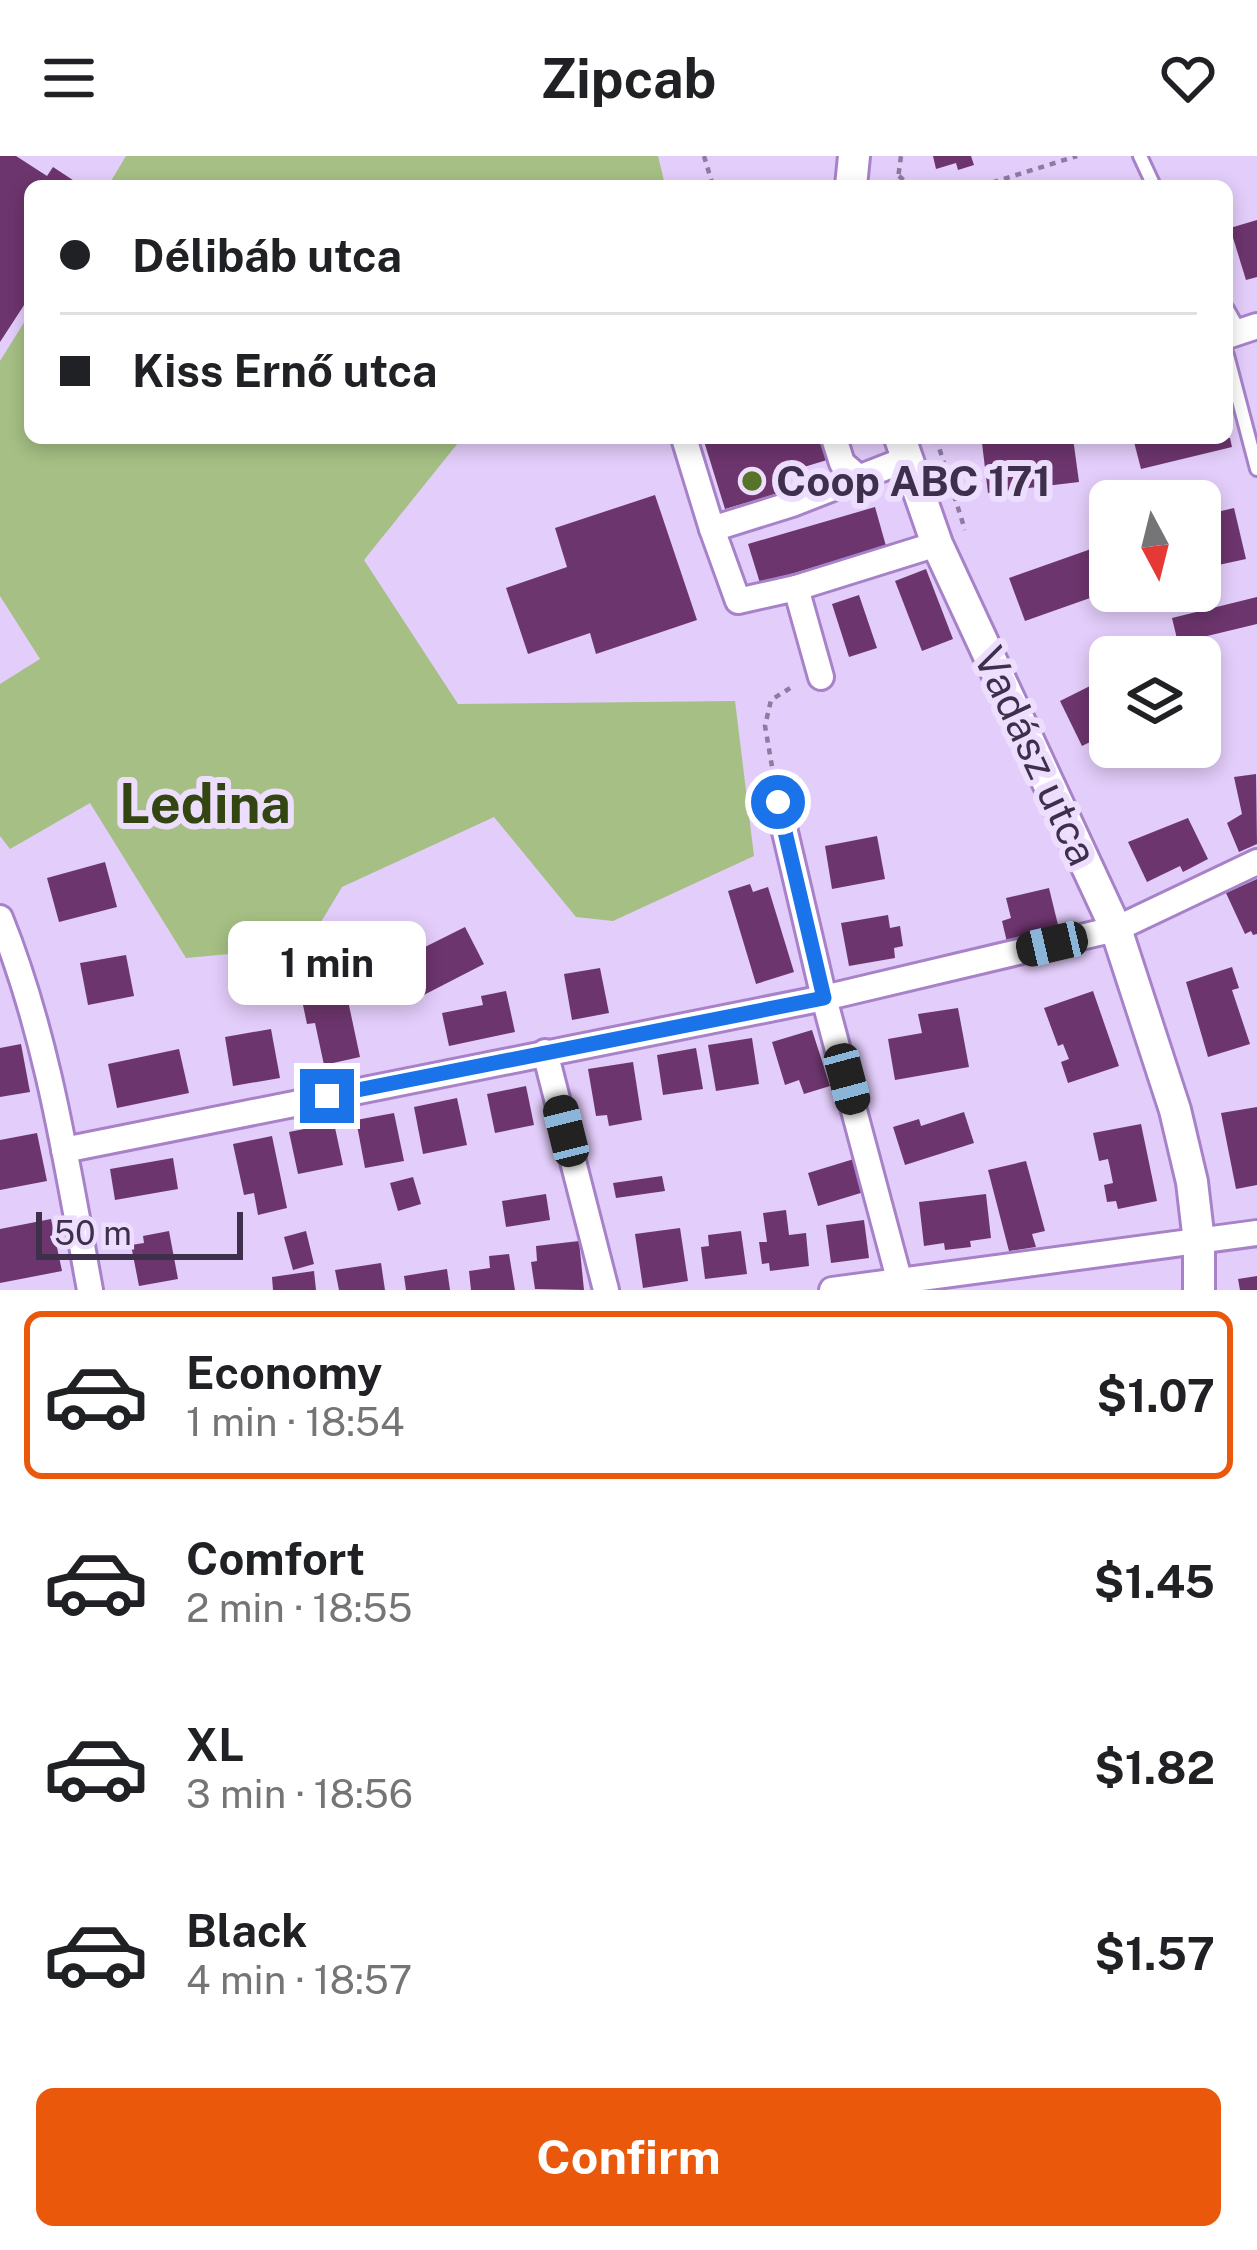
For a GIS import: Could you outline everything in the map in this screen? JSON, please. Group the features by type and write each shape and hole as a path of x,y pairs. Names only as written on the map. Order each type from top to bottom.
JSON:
{"street":[{"path":"686,444 738,601 796,589 937,544"},
{"path":"836,444 842,463 857,476"},
{"path":"712,529 793,504 857,476 904,448"},
{"name":"Vadász utca","path":"904,448 937,544 1116,929 1175,1110 1192,1182 1198,1290"},
{"path":"796,589 821,677"},
{"path":"778,802 824,998 902,1286"},
{"path":"64,1150 824,998 1116,929 1257,862"},
{"path":"0,918 25,980 90,1290"},
{"path":"545,1052 606,1290"},
{"path":"832,1290 902,1286 1257,1233"}],"lane":[{"path":"1233,378 1257,470"}],"path":[{"path":"898,180 901,156"},
{"path":"1000,180 1077,156"},
{"path":"898,176 903,180"},
{"path":"778,802 765,726 771,700 784,688 821,677"}],"green space":[{"path":"126,156 658,156 664,180 112,180"},
{"path":"24,323 24,444 457,444 364,560 458,704 735,701 754,856 613,921 576,917 494,817 342,887 306,947 186,958 90,803 10,849 0,836 0,684 40,659 0,596 0,361"}],"building":[{"path":"0,156 16,156 47,176 53,167 73,180 24,180 24,305 0,342"},
{"path":"933,156 971,156 974,165 958,170 956,163 936,169"},
{"path":"1257,220 1257,277 1246,280 1233,227"},
{"name":"Coop ABC 171","path":"705,444 822,444 827,460 784,473 789,490 725,509"},
{"path":"982,444 1074,444 1079,482 988,493"},
{"path":"1135,444 1231,444 1232,447 1141,469"},
{"path":"655,495 697,620 596,654 590,633 528,654 506,588 567,567 555,528"},
{"path":"875,507 886,546 760,583 748,544"},
{"path":"1234,508 1246,559 1221,564 1221,511"},
{"path":"1089,550 1089,598 1025,621 1009,578"},
{"path":"926,569 953,639 922,651 895,581"},
{"path":"859,595 877,648 849,657 832,604"},
{"path":"1257,597 1257,624 1207,636 1176,636 1172,618 1221,612 1221,606"},
{"path":"1089,686 1089,742 1082,746 1060,701"},
{"path":"1256,774 1257,844 1239,852 1227,823 1242,814 1234,777"},
{"path":"1188,818 1208,859 1147,882 1128,842"},
{"path":"877,836 885,879 832,889 825,846"},
{"path":"105,862 117,907 59,922 47,878"},
{"path":"1257,879 1257,934 1245,934 1226,893"},
{"path":"750,884 753,892 768,887 794,972 756,984 728,891"},
{"path":"1049,888 1059,929 1007,942 1002,921 1011,918 1006,898"},
{"path":"888,915 890,928 900,926 903,946 894,948 895,958 849,966 841,923"},
{"path":"465,927 484,964 416,999 402,970 424,959 419,950"},
{"path":"126,955 134,996 88,1005 80,963"},
{"path":"1232,967 1239,988 1232,990 1250,1044 1208,1057 1186,982"},
{"path":"600,968 609,1013 572,1020 564,974"},
{"path":"343,977 360,1057 324,1065 315,1023 307,1024 299,986"},
{"path":"506,991 515,1032 449,1046 442,1013 483,1005 481,996"},
{"path":"1093,991 1119,1066 1068,1083 1061,1062 1069,1059 1063,1044 1058,1046 1044,1008"},
{"path":"958,1008 969,1067 895,1080 888,1039 922,1033 918,1014"},
{"path":"271,1029 280,1078 233,1086 225,1037"},
{"path":"812,1030 830,1086 804,1094 799,1080 785,1085 772,1042"},
{"path":"752,1038 759,1084 716,1091 708,1045"},
{"path":"21,1044 30,1092 0,1097 0,1048"},
{"path":"696,1048 703,1089 663,1095 657,1055"},
{"path":"179,1049 189,1093 117,1108 108,1064"},
{"path":"633,1062 642,1120 609,1126 607,1115 596,1116 588,1069"},
{"path":"526,1086 534,1125 495,1133 487,1094"},
{"path":"457,1098 467,1145 423,1154 414,1107"},
{"path":"1257,1107 1257,1185 1236,1189 1221,1113"},
{"path":"964,1112 974,1143 905,1165 893,1127 919,1119 921,1126"},
{"path":"394,1113 404,1161 365,1168 356,1120"},
{"path":"334,1123 343,1165 298,1174 289,1132"},
{"path":"1141,1124 1157,1201 1118,1209 1116,1201 1107,1202 1104,1185 1113,1183 1110,1168 1108,1159 1099,1161 1093,1133"},
{"path":"37,1133 47,1181 0,1190 0,1140"},
{"path":"272,1136 287,1208 258,1215 254,1193 244,1195 233,1144"},
{"path":"173,1158 178,1189 115,1200 110,1169"},
{"path":"854,1159 864,1192 818,1206 808,1173"},
{"path":"1026,1161 1045,1231 1032,1234 1036,1247 1009,1251 988,1170"},
{"path":"662,1176 665,1191 616,1198 613,1183"},
{"path":"413,1177 421,1204 398,1211 390,1183"},
{"path":"546,1194 550,1220 506,1227 502,1201"},
{"path":"986,1194 991,1238 970,1241 971,1247 924,1246 919,1202"},
{"path":"786,1210 789,1235 806,1233 809,1266 770,1271 769,1263 762,1264 759,1242 767,1242 763,1213"},
{"path":"51,1219 62,1271 0,1283 0,1229"},
{"path":"864,1220 869,1258 831,1263 826,1225"},
{"path":"680,1228 688,1281 643,1288 635,1234"},
{"path":"169,1231 178,1279 139,1286 131,1245 144,1243 143,1236"},
{"path":"306,1231 314,1264 293,1270 284,1237"},
{"path":"741,1231 747,1274 705,1279 701,1247 709,1246 708,1235"},
{"path":"579,1241 584,1290 535,1289 531,1262 537,1261 536,1246"},
{"path":"509,1254 515,1290 471,1290 469,1271 490,1268 489,1256"},
{"path":"381,1263 385,1290 339,1290 335,1270"},
{"path":"447,1269 450,1290 406,1290 404,1276"},
{"path":"314,1271 316,1290 273,1290 272,1277"},
{"path":"1257,1276 1257,1290 1240,1290 1238,1279"}],"place":[{"name":"Coop ABC 171","path":"752,481"}],"district":[{"name":"Ledina","path":"205,804"}],"route":[{"path":"327,1096 824,998 778,802"}]}
